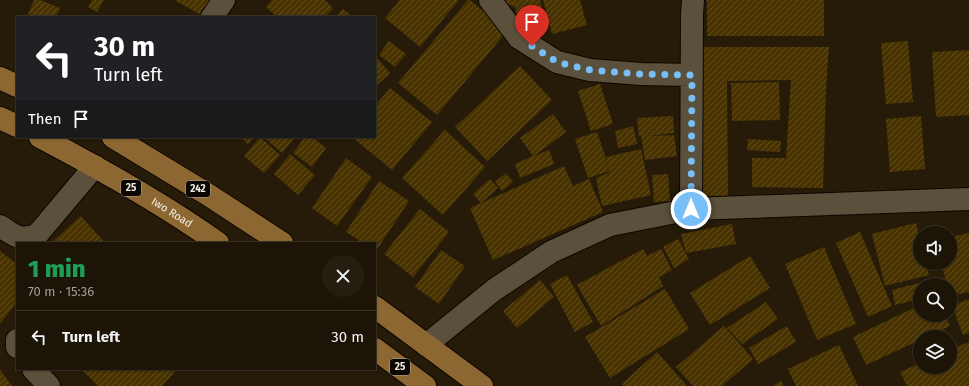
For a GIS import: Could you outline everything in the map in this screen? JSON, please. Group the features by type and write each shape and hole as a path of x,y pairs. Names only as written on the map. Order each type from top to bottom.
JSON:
{"main road":[{"path":"0,78 16,86"},
{"path":"0,118 16,126"},
{"name":"Iwo Road","path":"42,138 96,166 193,225 217,242"},
{"name":"242","path":"122,139 280,242"},
{"path":"376,308 482,386"},
{"name":"25","path":"376,350 424,386"}],"street":[{"path":"213,16 224,0"},
{"path":"490,0 519,38 557,62 590,70 641,74 692,75"},
{"path":"691,209 693,0"},
{"path":"0,226 17,237 27,239 37,235 96,166"},
{"path":"426,345 494,290 551,252 610,225 691,209 969,199"},
{"path":"34,370 49,386"}],"building":[{"path":"34,0 40,0 60,8 56,16 27,16"},
{"path":"92,0 104,0 97,12 88,7"},
{"path":"174,0 212,0 203,16"},
{"path":"272,0 325,0 333,8 326,16 276,16 266,7"},
{"path":"400,0 459,0 420,47 385,18"},
{"path":"468,0 470,0 507,31 437,115 398,83"},
{"path":"497,0 540,0 546,25 520,29 515,7"},
{"path":"543,0 580,0 587,25 552,34"},
{"path":"707,0 824,0 824,36 707,36"},
{"path":"343,9 352,16 337,16"},
{"path":"389,41 406,54 395,67 379,55"},
{"path":"908,41 913,102 886,104 881,43"},
{"path":"698,47 829,47 826,88 823,188 752,187 752,158 786,158 791,80 727,81 728,196 700,197"},
{"path":"969,50 969,115 936,117 932,52"},
{"path":"376,57 390,73 376,86"},
{"path":"520,66 552,100 487,161 455,127"},
{"path":"779,82 780,120 732,121 731,83"},
{"path":"600,84 613,124 591,131 578,91"},
{"path":"390,88 432,122 392,170 353,138 376,138 376,105"},
{"path":"553,114 566,132 534,156 549,150 554,164 520,178 515,164 533,156 520,138"},
{"path":"673,116 674,133 647,136 674,135 677,156 645,160 641,136 639,136 637,118"},
{"path":"921,116 925,169 890,172 886,119"},
{"path":"633,126 637,144 618,148 615,131"},
{"path":"445,130 485,167 443,215 402,178"},
{"path":"597,132 610,171 588,178 575,139"},
{"path":"242,138 254,138 248,144"},
{"path":"259,138 261,138 280,155 264,173 244,156"},
{"path":"265,138 294,138 282,153"},
{"path":"304,138 313,138 326,148 312,167 293,153"},
{"path":"748,139 781,141 780,152 747,150"},
{"path":"641,149 651,195 602,206 596,178 610,172 606,157"},
{"path":"290,154 315,175 298,195 274,174"},
{"path":"346,158 372,177 337,226 312,208"},
{"path":"564,166 573,186 589,179 603,212 493,260 470,208"},
{"path":"506,173 513,182 502,191 495,182"},
{"path":"668,174 670,201 654,202 652,175"},
{"path":"490,179 498,188 481,203 473,194"},
{"path":"379,181 409,201 376,251 376,242 361,242 346,232"},
{"path":"420,209 449,232 413,277 384,254"},
{"path":"81,216 104,242 52,242"},
{"path":"916,223 917,226 913,226 913,270 928,270 929,275 885,286 872,234"},
{"path":"732,224 736,244 686,253 681,234"},
{"path":"860,232 892,306 868,317 836,243"},
{"path":"969,233 969,292 957,295 957,278 945,278 943,270 957,270 957,236"},
{"path":"678,239 689,259 674,268 663,247"},
{"path":"824,247 856,324 817,340 785,264"},
{"path":"643,249 647,256 661,249 672,270 659,277 663,286 601,326 577,285"},
{"path":"441,250 465,266 439,304 415,287"},
{"path":"0,251 16,263 16,303 0,324"},
{"path":"750,256 770,288 710,325 690,293"},
{"path":"567,275 593,322 575,332 550,284"},
{"path":"540,280 554,297 517,328 503,311"},
{"path":"913,285 913,301 895,305 892,290"},
{"path":"665,289 689,329 610,378 585,337"},
{"path":"969,299 969,333 963,335 957,319 957,304"},
{"path":"766,302 778,319 742,344 727,328"},
{"path":"913,308 913,322 948,322 950,326 941,330 913,330 913,343 866,365 853,337"},
{"path":"724,326 753,359 722,386 693,386 676,367"},
{"path":"787,326 796,342 758,364 749,348"},
{"path":"969,342 969,386 907,386 900,372 913,366 913,374 957,374 957,347"},
{"path":"839,345 858,386 796,386 788,369"},
{"path":"657,352 687,386 625,386 622,384"},
{"path":"0,370 12,386 0,386"},
{"path":"82,370 173,370 175,372 162,386 98,386"},
{"path":"781,381 784,386 773,386"}],"route":[{"path":"532,46 557,62 590,70 641,74 692,75 691,209"}]}
